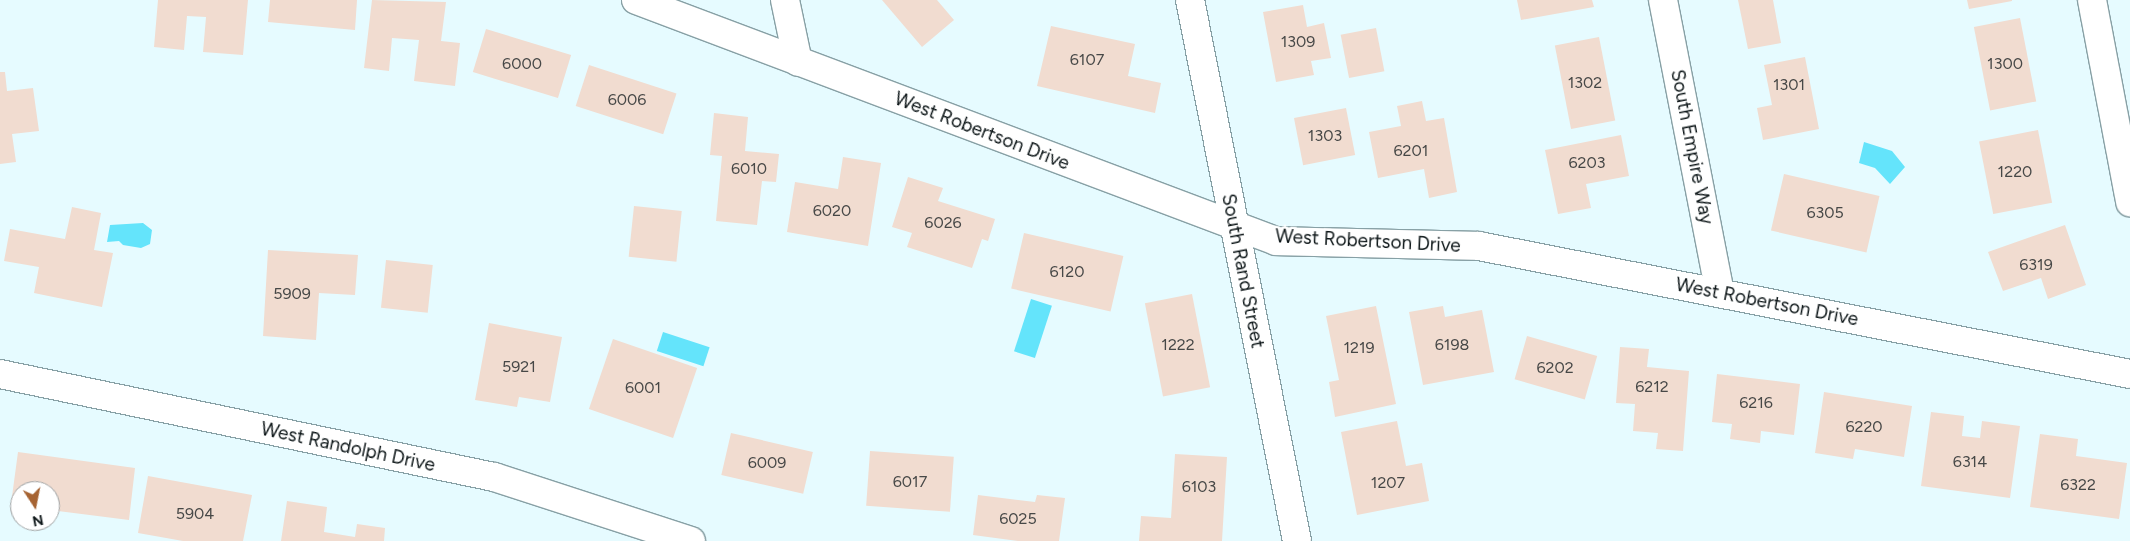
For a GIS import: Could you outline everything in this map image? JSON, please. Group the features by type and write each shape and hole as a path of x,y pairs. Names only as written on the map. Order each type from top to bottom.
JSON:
{"street":[{"name":"West Robertson Drive","path":"636,0 1276,241 1479,246 2130,374"},
{"path":"786,0 798,62"},
{"name":"South Rand Street","path":"1190,0 1297,541"},
{"name":"South Empire Way","path":"1663,0 1720,293"},
{"path":"2092,0 2130,202"},
{"name":"West Randolph Drive","path":"0,374 494,477 691,541"}],"water":[{"path":"1864,142 1892,151 1905,167 1890,184 1875,168 1859,163"},
{"path":"143,223 152,230 150,244 141,248 123,245 119,241 107,242 110,225"},
{"path":"1031,299 1052,306 1035,358 1014,351"},
{"path":"663,332 710,347 703,366 657,351"}],"building":[{"path":"158,0 248,0 243,55 203,52 206,17 187,16 184,50 154,47"},
{"path":"270,0 357,0 355,30 268,22"},
{"path":"372,0 446,2 441,41 460,43 455,86 414,81 419,40 392,38 389,71 364,68"},
{"path":"882,0 937,0 954,20 922,47"},
{"path":"1517,0 1592,0 1594,7 1521,20"},
{"path":"1738,0 1773,0 1781,43 1748,49"},
{"path":"1967,0 2012,0 2012,1 1969,9"},
{"path":"1303,5 1307,27 1324,23 1331,58 1311,61 1314,75 1276,82 1263,12"},
{"path":"2020,18 2036,101 1990,110 1974,27"},
{"path":"1051,26 1135,44 1128,76 1161,83 1155,113 1037,86"},
{"path":"1376,28 1384,71 1349,78 1341,35"},
{"path":"486,29 571,55 558,98 473,72"},
{"path":"1599,37 1615,120 1571,129 1555,46"},
{"path":"1805,57 1819,129 1763,140 1757,108 1772,105 1764,65"},
{"path":"589,65 676,93 663,134 576,106"},
{"path":"0,72 5,72 7,91 33,88 39,131 12,134 16,162 0,164"},
{"path":"1422,101 1426,121 1444,118 1457,192 1429,198 1424,169 1378,178 1369,132 1401,126 1397,106"},
{"path":"1346,108 1355,155 1303,165 1294,118"},
{"path":"714,113 748,117 745,151 779,154 776,182 762,181 757,225 716,221 722,156 710,155"},
{"path":"2038,130 2052,203 1993,214 1979,141"},
{"path":"1621,135 1629,176 1586,184 1591,208 1558,214 1545,150"},
{"path":"843,157 881,163 868,246 787,232 795,182 838,189"},
{"path":"1784,174 1879,196 1866,253 1771,231"},
{"path":"908,177 943,188 938,201 995,219 988,241 982,239 972,268 907,247 912,233 892,227"},
{"path":"634,206 682,211 676,262 629,257"},
{"path":"72,207 101,213 94,250 113,253 102,307 34,293 39,267 4,261 10,229 65,239"},
{"path":"2065,225 2086,285 2048,299 2041,278 2003,291 1988,252"},
{"path":"1024,233 1123,256 1111,311 1011,289"},
{"path":"268,250 358,255 355,295 319,293 316,340 263,336"},
{"path":"386,260 433,265 428,313 381,308"},
{"path":"1192,294 1210,387 1163,396 1145,303"},
{"path":"1376,306 1396,404 1335,417 1329,382 1339,380 1326,316"},
{"path":"1443,306 1445,317 1482,310 1494,372 1423,385 1409,312"},
{"path":"489,323 562,337 550,402 519,397 517,407 475,400"},
{"path":"1527,336 1597,356 1585,399 1515,379"},
{"path":"613,339 697,368 673,438 589,409"},
{"path":"1620,347 1649,349 1647,367 1689,371 1683,451 1656,449 1658,433 1633,431 1635,404 1616,403"},
{"path":"1717,374 1800,384 1794,435 1761,431 1760,443 1730,439 1732,424 1712,422"},
{"path":"1824,392 1912,406 1904,457 1855,449 1853,459 1815,453"},
{"path":"1931,412 1964,416 1962,436 1980,438 1982,421 2020,426 2010,498 1921,486"},
{"path":"1397,421 1406,466 1422,463 1429,501 1357,515 1341,432"},
{"path":"731,433 813,452 803,494 721,475"},
{"path":"2040,434 2078,439 2076,456 2127,463 2119,519 2030,507"},
{"path":"870,451 954,457 950,512 866,506"},
{"path":"18,452 135,468 129,520 60,511 60,481 14,481"},
{"path":"1175,454 1227,457 1222,541 1139,541 1141,516 1171,518"},
{"path":"148,476 252,495 243,541 183,541 138,533"},
{"path":"978,495 1035,502 1037,495 1065,498 1059,541 1018,541 973,535"},
{"path":"287,501 327,507 324,532 355,537 357,524 385,528 384,541 281,541"}]}
